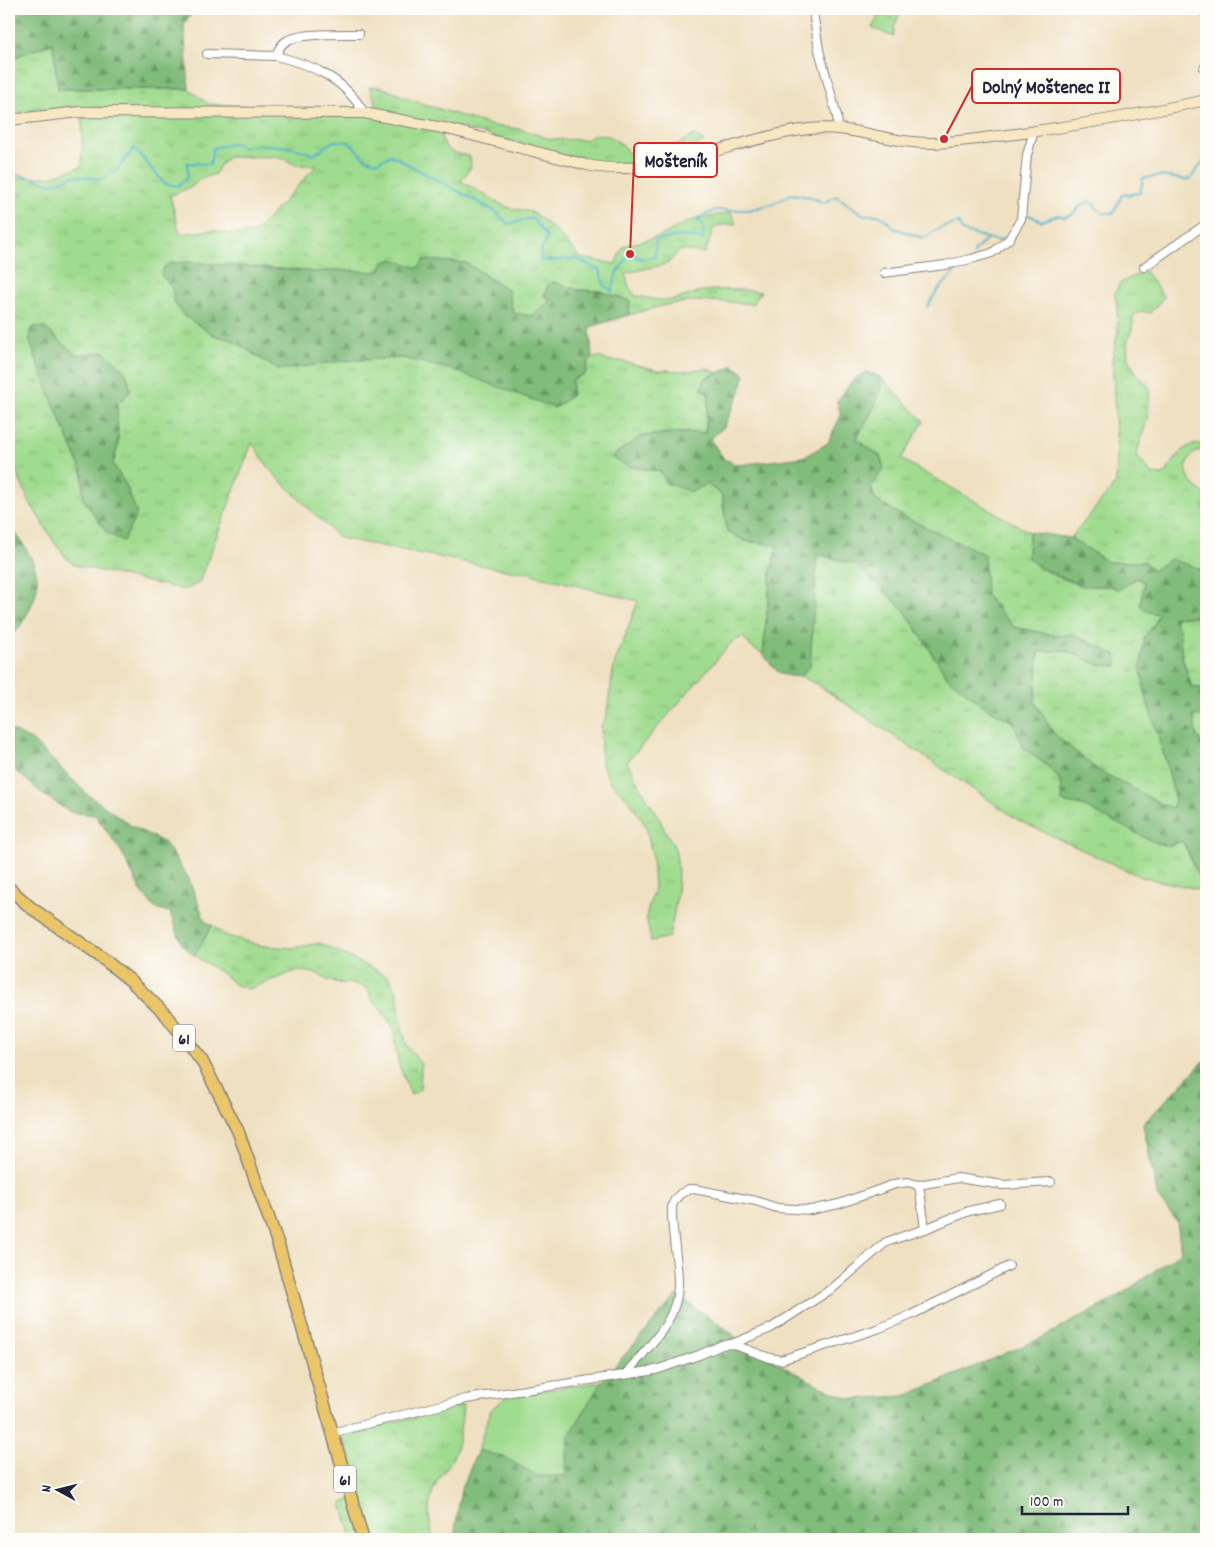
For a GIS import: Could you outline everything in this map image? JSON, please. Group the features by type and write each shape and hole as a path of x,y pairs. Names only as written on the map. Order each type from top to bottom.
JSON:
{"main road":[{"name":"61","path":"9,888 30,907 131,981 166,1015 202,1061 238,1131 276,1238 363,1539"}],"street":[{"path":"1202,9 1206,16"},
{"path":"814,18 819,50 837,116 838,128"},
{"path":"276,56 279,48 288,40 313,35 359,34"},
{"path":"207,54 276,56 311,66 330,77 356,98 364,113"},
{"path":"9,120 79,112 364,113 448,128 587,166 610,169 657,164 794,131 817,128 838,128 924,143 957,141 1124,118 1206,100"},
{"path":"884,273 946,265 973,259 992,253 1009,239 1021,216 1027,155 1034,131"},
{"path":"1144,267 1206,224"},
{"path":"626,1374 655,1340 670,1319 674,1308 679,1285 672,1207 676,1197 683,1192 694,1189 756,1201 777,1208 811,1210 839,1204 895,1184 908,1182 918,1185 958,1178 1004,1185 1051,1182"},
{"path":"918,1185 925,1229"},
{"path":"331,1433 466,1399 656,1370 722,1345 732,1344 771,1328 833,1288 886,1242 969,1211 1000,1204"},
{"path":"732,1344 770,1358 781,1360 880,1328 911,1315 1009,1266"}],"green space":[{"path":"9,9 194,9 184,25 189,89 58,89 53,43 9,59"},
{"path":"885,9 911,9 900,13 894,28 894,37 872,28 880,13"},
{"path":"53,43 58,89 189,89 208,104 290,109 379,110 369,87 381,87 414,101 493,126 521,129 550,139 585,140 595,134 609,136 622,144 629,154 671,147 695,135 704,142 671,158 642,164 609,164 562,155 446,124 441,135 448,149 470,156 471,167 461,181 506,207 532,212 554,229 581,258 615,264 624,246 661,236 689,221 731,212 736,224 714,227 705,253 680,250 667,264 626,273 628,285 635,296 662,300 673,300 710,290 761,292 752,304 696,301 676,303 629,315 630,301 600,291 578,290 554,282 551,300 532,316 513,313 508,290 466,263 424,260 418,268 379,272 335,270 318,272 189,262 170,263 163,268 172,288 174,302 214,335 232,340 278,370 342,361 403,358 450,369 572,380 585,374 588,362 592,358 599,357 608,361 621,361 658,370 687,371 707,368 717,373 704,379 709,394 705,433 641,436 629,467 678,475 701,483 722,495 727,532 745,541 778,545 771,572 763,654 751,647 743,637 732,642 627,762 673,844 675,851 678,885 669,937 651,941 646,917 654,888 652,855 646,826 629,800 610,782 601,762 601,726 606,718 614,666 638,601 520,571 511,571 339,538 272,472 252,443 199,583 184,590 75,565 69,561 54,542 29,501 9,455 9,178 50,177 82,166 82,107 9,113 9,59","holes":["229,157 274,157 287,160 295,165 317,165 255,233 229,234 214,230 180,234 170,196 193,186 198,180 215,174 223,161","45,328 76,355 117,404 118,445 113,464 128,489 83,499 83,474 30,342 30,330"]},
{"path":"393,259 418,268 424,260 466,263 508,290 513,313 532,316 551,300 544,296 547,286 554,282 578,290 600,291 630,301 629,315 590,327 592,358 588,362 585,374 572,380 572,395 555,408 450,369 403,358 342,361 278,370 232,340 214,335 184,316 174,302 172,288 161,275 165,267 171,263 189,262 318,272 335,270 379,272 384,262"},
{"path":"1145,271 1164,297 1150,313 1142,311 1134,315 1127,343 1128,359 1135,371 1150,388 1148,417 1136,455 1152,474 1164,475 1185,449 1198,444 1206,444 1206,450 1196,452 1189,459 1187,473 1191,481 1206,495 1206,571 1154,570 1144,562 1108,562 1071,538 1116,483 1117,449 1112,359 1118,330 1115,293 1120,283"},
{"path":"36,326 45,328 76,355 105,352 126,372 131,391 117,404 118,445 113,464 128,489 137,514 123,541 107,533 83,499 83,474 30,342 30,330"},
{"path":"732,365 745,374 740,392 724,427 710,439 724,459 738,465 804,457 828,443 841,415 837,401 854,379 867,372 880,377 881,384 877,400 856,439 880,456 884,469 871,486 875,500 904,517 984,554 986,595 1014,627 1058,636 1072,634 1116,655 1117,666 1099,665 1065,650 1039,652 1035,702 1054,734 1098,770 1161,804 1173,808 1175,800 1167,765 1146,697 1141,669 1144,638 1154,625 1158,614 1145,611 1140,604 1144,582 1137,578 1118,590 1111,586 1082,586 1040,568 1028,558 1029,532 1071,538 1108,562 1144,562 1154,570 1170,559 1206,571 1206,630 1195,616 1174,618 1179,629 1182,656 1191,687 1206,689 1206,716 1193,716 1197,737 1204,743 1206,748 1206,784 1203,787 1206,803 1206,887 1182,841 1167,846 1152,841 1083,806 1062,802 1060,780 1050,768 1022,747 1014,722 988,709 948,678 905,611 857,565 817,554 810,666 801,676 788,676 775,669 763,654 771,572 777,545 745,541 727,532 722,495 708,484 691,492 666,483 660,471 629,467 611,457 641,436 705,433 709,395 702,389 704,379"},
{"path":"880,377 924,421 901,459 1029,532 1028,558 1037,565 1056,576 1088,586 1111,586 1137,578 1144,582 1158,614 1154,625 1144,638 1141,669 1146,697 1167,765 1175,800 1173,809 1098,770 1054,734 1035,702 1039,652 1065,650 1099,665 1116,666 1116,655 1072,634 1058,636 1014,627 986,595 983,554 904,517 875,500 871,486 884,469 880,456 856,439 877,400 881,384"},
{"path":"9,531 14,531 28,552 36,572 37,582 32,604 19,628 9,636"},
{"path":"817,554 857,564 905,611 948,678 988,709 1014,722 1022,747 1050,768 1060,780 1062,802 1083,806 1152,841 1167,846 1182,841 1206,887 1206,891 1141,877 1020,821 821,687 801,676 810,666"},
{"path":"1195,616 1206,630 1206,689 1192,687 1182,656 1179,629 1174,618"},
{"path":"1193,716 1206,716 1206,748 1204,743 1197,738"},
{"path":"9,729 33,741 88,795 135,828 165,843 188,877 205,921 212,925 195,956 182,945 170,912 155,908 142,893 121,851 95,815 70,812 44,795 9,765"},
{"path":"212,925 224,935 262,946 293,948 320,943 389,977 397,991 402,1028 407,1046 421,1064 420,1089 411,1095 398,1063 393,1027 380,1008 372,1001 368,989 356,984 327,980 318,974 299,970 248,989 234,984 223,974 195,956"},
{"path":"1206,1059 1206,1539 454,1539 461,1489 478,1450 504,1457 538,1476 565,1476 569,1436 601,1382 677,1295 729,1331 743,1344 824,1388 851,1399 905,1396 1037,1340 1116,1298 1181,1252 1177,1221 1158,1198 1143,1124"},
{"path":"601,1382 569,1436 565,1476 538,1476 504,1457 478,1450 490,1410 508,1396"},
{"path":"463,1405 460,1432 455,1451 450,1463 434,1487 430,1502 429,1516 434,1539 352,1539 342,1503 361,1495 343,1435"}],"waterway":[{"path":"9,175 22,175 51,184 74,176 103,179 117,170 134,148 165,184 178,186 188,176 187,163 210,164 213,148 235,143 241,147 278,146 314,155 333,141 349,142 366,159 377,162 391,155 496,212 508,224 532,218 547,237 541,251 540,261 577,259 600,270 604,285 612,292 616,274 630,254 642,259 655,257 656,240 682,236 703,239 704,225 696,219 716,210 749,210 773,204 791,194 811,197 824,203 836,196 864,215 878,215 894,228 923,238 942,227 959,223 962,231 998,241 1004,238"},
{"path":"1024,215 1029,215 1041,221 1058,215 1065,217 1073,214 1081,205 1090,201 1102,213 1113,213 1122,195 1140,193 1143,178 1162,176 1186,180 1191,178 1204,160 1206,160"},
{"path":"974,255 975,250 989,238"},
{"path":"927,307 937,291 957,270 972,262"}],"place":[{"name":"Dolný Moštenec II","path":"944,139"},
{"name":"Mošteník","path":"630,254"}]}
